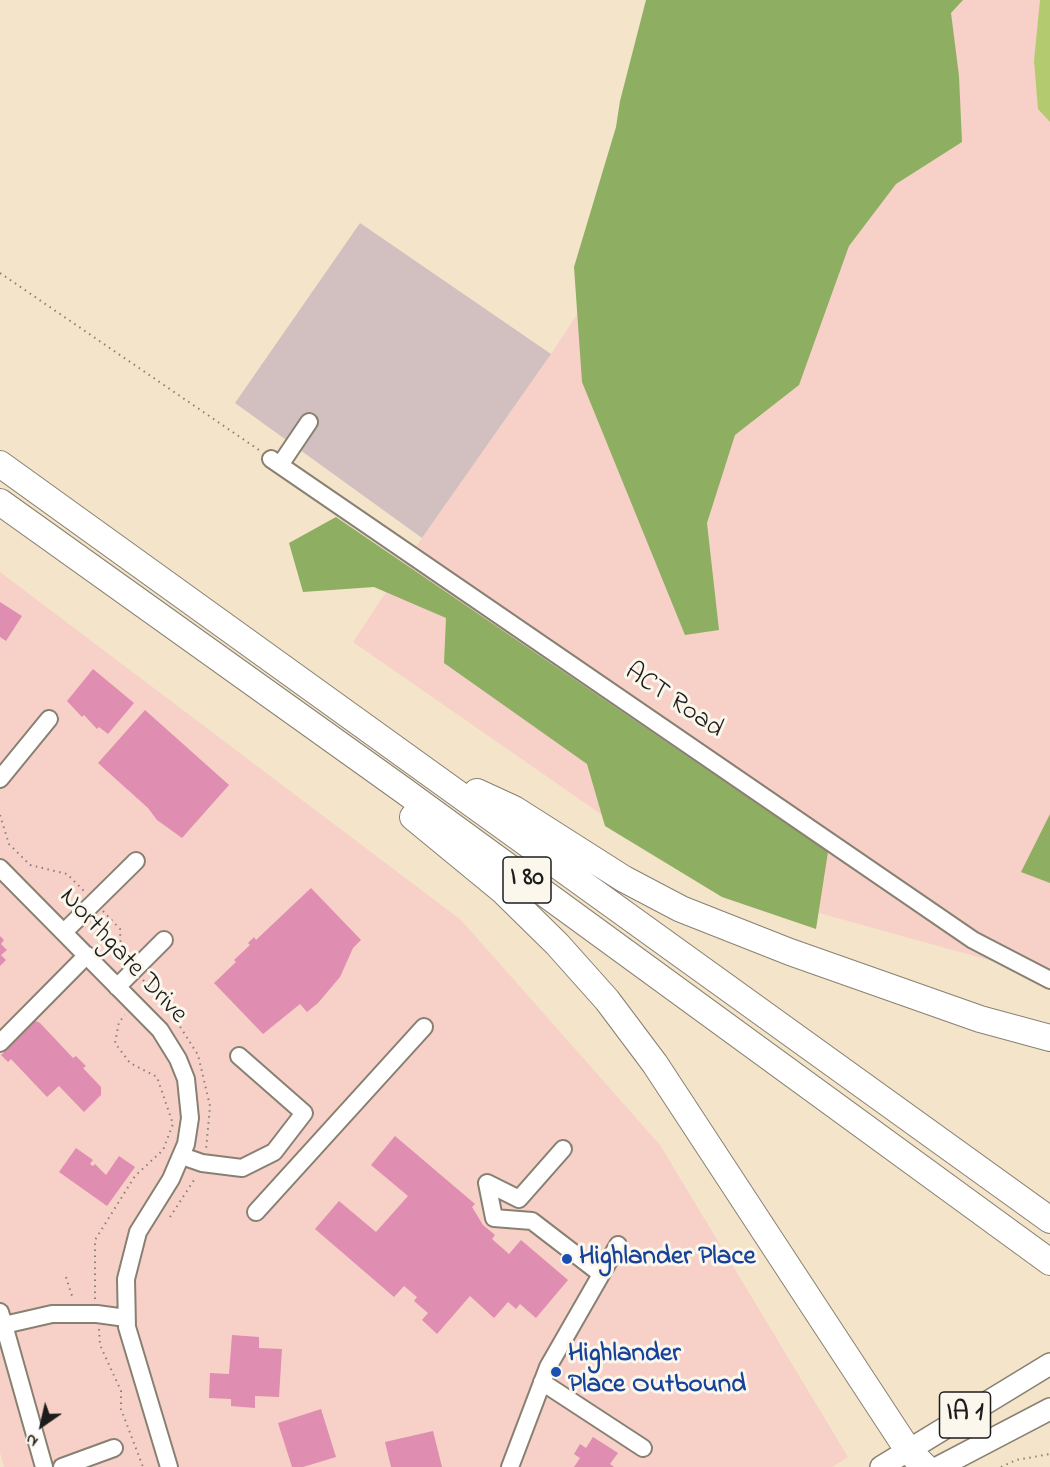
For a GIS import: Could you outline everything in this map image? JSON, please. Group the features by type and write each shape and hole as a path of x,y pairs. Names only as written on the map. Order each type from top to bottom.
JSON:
{"highway":[{"name":"I 80","path":"0,464 1050,1220"},
{"name":"I 80","path":"0,502 356,756 1050,1262"},
{"path":"356,756 382,793 503,891 557,944 607,1000 655,1064 917,1458"},
{"path":"422,766 514,809 624,879 681,909 790,952 980,1019 1050,1038"}],"main road":[{"name":"IA 1","path":"881,1467 917,1458 1050,1364"},
{"name":"IA 1","path":"939,1467 1050,1409"}],"street":[{"path":"276,462 309,422"},
{"name":"ACT Road","path":"276,462 973,940 1050,980"},
{"path":"0,779 49,719"},
{"path":"64,932 136,861"},
{"name":"Northgate Drive","path":"0,868 160,1030 178,1059 186,1079 190,1118 182,1156 138,1232 126,1279 126,1318 169,1467"},
{"path":"117,987 165,940"},
{"path":"0,1043 87,955"},
{"path":"256,1212 424,1027"},
{"path":"182,1156 202,1163 242,1168 274,1152 303,1113 239,1056"},
{"path":"519,1199 563,1149"},
{"path":"532,1221 494,1218 487,1183 519,1199 532,1221 602,1274"},
{"path":"510,1467 548,1367 618,1245"},
{"path":"44,1467 2,1319 52,1314 97,1314 126,1318"},
{"path":"542,1382 643,1448"},
{"path":"68,1466 114,1448"}],"path":[{"path":"0,273 276,462"},
{"path":"0,816 9,843 30,865 67,874 120,929 121,955 134,970"},
{"path":"1001,1467 1016,1460 1050,1454"}],"shaded area":[{"path":"784,0 1050,0 1050,977 693,878 353,642 422,538 551,354"},
{"path":"360,223 551,354 422,538 235,403"},
{"path":"0,572 461,920 660,1145 848,1457 832,1467 4,1467 0,1452"}],"green space":[{"path":"646,0 963,0 951,13 959,76 962,142 896,184 849,246 799,385 735,435 707,523 719,630 685,635 582,382 574,267 616,127 620,101"},
{"path":"1040,0 1050,0 1050,122 1038,109 1034,61"},
{"path":"336,517 828,852 816,929 722,897 605,826 587,764 444,663 446,618 374,587 303,592 289,543"},
{"path":"1050,814 1050,883 1021,872"}],"building":[{"path":"0,602 22,616 6,641 0,637"},
{"path":"93,669 134,703 108,734 99,727 97,729 84,715 82,717 67,701"},
{"path":"145,710 229,785 182,838 157,820 148,808 98,763"},
{"path":"311,888 361,940 353,948 340,977 318,1003 307,1012 300,1004 263,1034 214,983 236,962 234,960 250,945 248,943 254,937 256,940"},
{"path":"0,936 4,940 1,944 7,950 1,955 6,960 0,966"},
{"path":"31,1019 40,1023 73,1058 76,1056 86,1066 83,1068 101,1087 101,1095 84,1112 59,1086 47,1097 11,1059 8,1062 1,1055 4,1052 0,1047"},
{"path":"395,1136 475,1204 472,1207 483,1225 495,1235 492,1239 509,1254 521,1240 568,1280 536,1318 520,1304 516,1309 508,1302 494,1318 470,1296 437,1334 422,1320 428,1313 414,1301 417,1297 404,1286 394,1297 315,1229 339,1201 376,1232 408,1196 371,1165"},
{"path":"76,1148 93,1160 90,1164 93,1166 95,1164 106,1175 119,1156 135,1167 107,1206 59,1172"},
{"path":"232,1335 259,1337 259,1348 282,1349 279,1397 255,1396 255,1408 231,1406 231,1399 209,1398 210,1373 229,1374"},
{"path":"321,1409 336,1457 303,1467 292,1467 278,1423"},
{"path":"433,1431 442,1467 391,1467 385,1442"},
{"path":"593,1437 618,1453 610,1464 614,1467 574,1467 580,1458 574,1454 580,1444 586,1448"}],"place":[{"name":"Highlander Place","path":"567,1259"},
{"name":"Highlander Place Outbound","path":"556,1372"}]}
